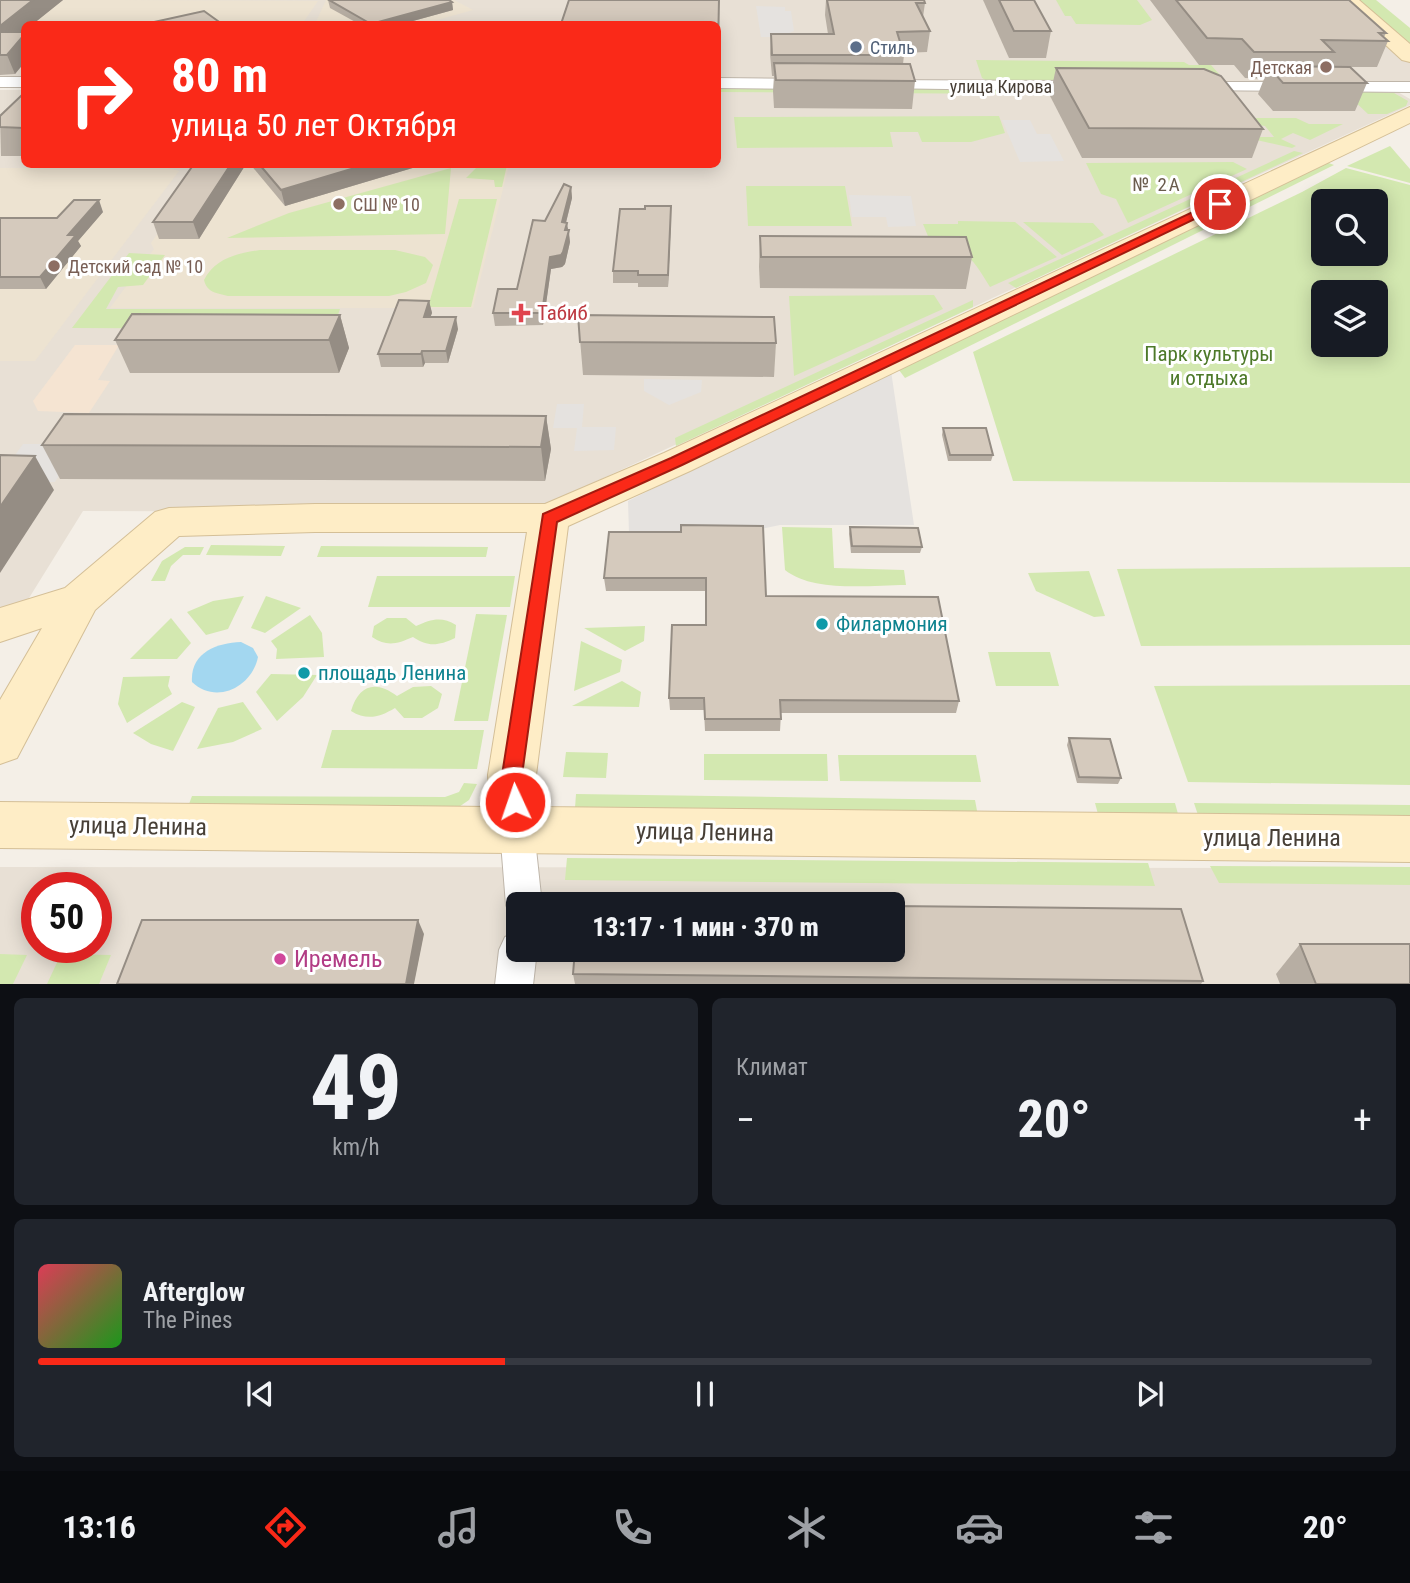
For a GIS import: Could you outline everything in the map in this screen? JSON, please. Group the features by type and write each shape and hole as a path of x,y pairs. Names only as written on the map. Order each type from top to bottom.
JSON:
{"street":[{"path":"1348,0 1410,55"},
{"path":"0,82 21,82"},
{"path":"721,83 819,85"},
{"name":"улица Кирова","path":"859,85 1098,86"},
{"path":"1179,86 1410,87"},
{"path":"2,737 80,599 169,522 315,518 549,519 677,462 1410,114"},
{"path":"523,892 512,775 549,519"},
{"path":"0,625 80,599"},
{"name":"улица Ленина","path":"0,825 1410,839"},
{"path":"514,984 517,962"}],"shaded area":[{"path":"0,0 1342,0 1410,59 1410,84 721,81 721,21 21,21 21,77 0,77"},
{"path":"0,0 318,1 304,21 21,21 21,51"},
{"path":"326,0 454,0 473,10 434,21 316,21"},
{"path":"756,6 785,7 785,11 791,11 794,31 780,37 761,37"},
{"path":"0,90 21,90 21,168 721,168 721,90 1396,91 1410,99 1410,105 530,512 83,511 16,619 0,619"},
{"path":"1002,120 1030,120 1037,134 1050,134 1064,161 1020,162"},
{"name":"Детский сад № 10","path":"0,168 167,168 179,171 35,361 0,361"},
{"name":"СШ № 10","path":"204,168 508,168 473,308 110,308 154,249 151,243"},
{"path":"849,195 911,196 916,226 888,227 886,217 852,217"},
{"path":"75,345 119,345 98,380 110,381 89,413 38,411 33,401"},
{"path":"891,371 914,525 780,525 756,530 629,533 628,501"},
{"path":"644,379 702,380 701,392 669,405 644,391"},
{"path":"557,404 584,404 582,427 616,427 614,450 574,451 577,428 553,428"},
{"path":"23,444 79,444 55,482 0,482 0,476"},
{"path":"0,867 1410,868 1410,984 0,984"}],"green space":[{"path":"1056,0 1137,0 1152,20 1140,25 1076,24 1071,16 1065,16"},
{"path":"1352,0 1376,0 1410,28 1410,50"},
{"path":"976,60 1184,62 1189,65 1211,65 1227,83 989,82 982,78"},
{"path":"721,87 1021,89 1031,94 721,92"},
{"path":"1335,90 1394,93 1408,101 1406,106 1387,114 1368,114 1349,96"},
{"path":"999,116 1005,133 971,142 922,142 918,132 890,132 893,147 737,148 734,117"},
{"path":"1252,118 1296,118 1309,124 1343,124 1310,140 1293,133 1281,139 1296,146 1292,148 1243,137 1274,137 1265,126 1258,125"},
{"path":"1390,146 1410,169 1410,183 1347,166"},
{"path":"1294,151 1303,153 1016,288 1008,283"},
{"path":"1233,162 1247,169 1128,223 1116,199 1101,194 1086,163"},
{"path":"1326,162 1334,165 905,378 896,366"},
{"path":"451,168 445,234 227,238 289,213"},
{"path":"476,168 506,168 502,187 495,187 494,180 466,178"},
{"name":"Парк культуры и отдыха","path":"1346,168 1410,185 1410,483 1013,481 973,352"},
{"path":"746,186 845,186 852,226 748,226"},
{"path":"459,199 497,199 471,307 428,307"},
{"path":"958,221 1015,222 1057,257 990,287 967,256 954,250 932,246 923,224 958,224"},
{"path":"1023,222 1093,223 1104,235 1062,255"},
{"path":"260,250 395,250 425,257 433,265 426,283 389,296 228,296 207,288 204,280 214,266 236,255"},
{"path":"129,253 165,255 143,285 118,287 106,309 340,309 333,329 72,328"},
{"path":"934,295 943,309 794,376 789,296"},
{"path":"973,300 973,307 676,446 675,438"},
{"path":"782,527 832,528 834,568 904,570 906,585 827,585 797,577 785,570"},
{"path":"211,545 285,546 281,556 206,555"},
{"path":"321,546 488,547 486,557 317,557"},
{"path":"185,547 204,547 200,555 183,555 171,566 165,581 151,581 162,561"},
{"path":"1410,567 1410,645 1141,646 1117,569"},
{"path":"1089,571 1105,616 1094,617 1036,591 1028,573"},
{"path":"377,576 515,576 510,607 368,607"},
{"path":"244,596 228,629 206,635 187,612 213,601"},
{"path":"266,596 301,608 265,633 251,628"},
{"path":"476,614 507,615 488,721 454,721"},
{"path":"310,615 322,633 324,657 276,659 277,649 271,641"},
{"path":"171,618 191,643 177,659 130,659"},
{"path":"387,618 406,618 416,626 432,620 446,620 456,625 455,638 433,644 413,637 397,643 382,642 372,637 374,626"},
{"path":"645,626 644,641 625,651 584,628"},
{"path":"581,641 622,660 620,672 574,691"},
{"path":"988,652 1050,652 1059,686 996,686"},
{"path":"271,674 317,675 303,697 277,721 256,692"},
{"path":"170,676 168,686 172,694 127,723 118,704 123,677"},
{"path":"622,681 641,692 639,707 572,706"},
{"path":"1410,685 1410,785 1188,782 1154,686"},
{"path":"431,686 442,694 438,708 422,718 404,718 395,708 373,717 351,711 358,695 369,688 382,688 397,696 413,687"},
{"path":"182,702 195,707 173,751 151,744 133,733"},
{"path":"243,702 262,729 233,742 197,749 218,708"},
{"path":"332,730 484,730 477,769 321,768"},
{"path":"566,752 608,753 606,778 563,777"},
{"path":"704,754 827,754 828,781 704,780"},
{"path":"838,755 976,755 981,782 840,781"},
{"path":"464,783 477,784 469,800 453,811 186,812 192,796 445,797 459,792"},
{"path":"576,794 975,800 978,816 575,808"},
{"path":"1095,803 1175,803 1178,814 1098,814"},
{"path":"1194,803 1410,805 1410,816 1198,815"},
{"path":"567,858 1148,863 1155,886 565,880"},
{"path":"1210,866 1410,867 1410,885 1219,883"},
{"path":"0,954 21,955 23,963 13,984 0,984"},
{"path":"57,963 108,963 99,984 47,984"}],"water":[{"path":"241,642 253,648 258,657 249,677 241,684 222,692 212,692 201,689 192,682 195,664 206,652 214,647"}],"building":[{"path":"0,0 33,0 0,26"},
{"path":"329,0 452,2 382,21 366,21"},
{"path":"569,0 719,0 719,21 562,21"},
{"path":"827,0 924,0 925,3 916,3 930,31 897,32 904,55 772,55 771,34 834,34"},
{"path":"999,0 1034,0 1051,31 1014,31"},
{"path":"1176,0 1349,0 1386,33 1379,33 1388,41 1322,40 1334,52 1254,52 1242,39 1207,38"},
{"path":"204,11 218,21 159,21"},
{"path":"0,32 21,32 21,39 7,55 0,55"},
{"path":"774,63 910,64 915,81 776,80"},
{"path":"1268,66 1350,67 1367,83 1283,83"},
{"path":"1056,68 1204,69 1221,76 1263,129 1089,128"},
{"path":"21,96 21,128 0,127 0,116"},
{"path":"191,168 228,168 193,222 153,222"},
{"path":"262,168 355,168 281,190"},
{"path":"564,184 571,187 562,222 567,223 565,230 569,230 561,255 550,257 542,313 493,313 498,289 517,289 533,220 545,221"},
{"path":"74,200 99,200 68,235 76,235 40,277 0,277 0,218 57,218"},
{"path":"645,206 671,206 668,275 638,275 638,271 613,271 620,209 645,209"},
{"path":"760,236 966,237 972,257 761,257"},
{"path":"399,300 429,301 424,317 456,317 446,351 378,354"},
{"path":"132,314 340,315 329,340 115,340"},
{"path":"578,315 774,317 776,343 580,342"},
{"path":"64,414 546,416 541,447 42,445"},
{"path":"943,428 986,428 993,455 950,455"},
{"path":"0,455 35,456 0,507"},
{"name":"Филармония","path":"681,525 763,526 766,596 938,597 959,701 780,700 781,719 705,719 704,698 669,698 672,625 706,625 706,578 604,578 609,532 681,532"},
{"path":"850,527 918,528 922,547 852,546"},
{"path":"1069,738 1110,739 1121,778 1079,777"},
{"path":"905,906 1181,909 1203,981 573,974 574,962 905,962"},
{"name":"Иремель","path":"142,920 418,920 406,984 117,984"},
{"path":"1300,944 1410,944 1410,984 1316,984"}],"place":[{"name":"Стиль","path":"856,47"},
{"name":"Детская","path":"1326,67"},
{"name":"СШ № 10","path":"339,204"},
{"name":"Детский сад № 10","path":"54,266"},
{"name":"Табиб","path":"521,313"},
{"name":"Филармония","path":"822,624"},
{"name":"площадь Ленина","path":"304,673"},
{"name":"Иремель","path":"280,959"}],"district":[{"name":"№ 2А","path":"1157,184"}],"route":[{"path":"515,802 512,775 549,519 677,462 1220,204"}]}
